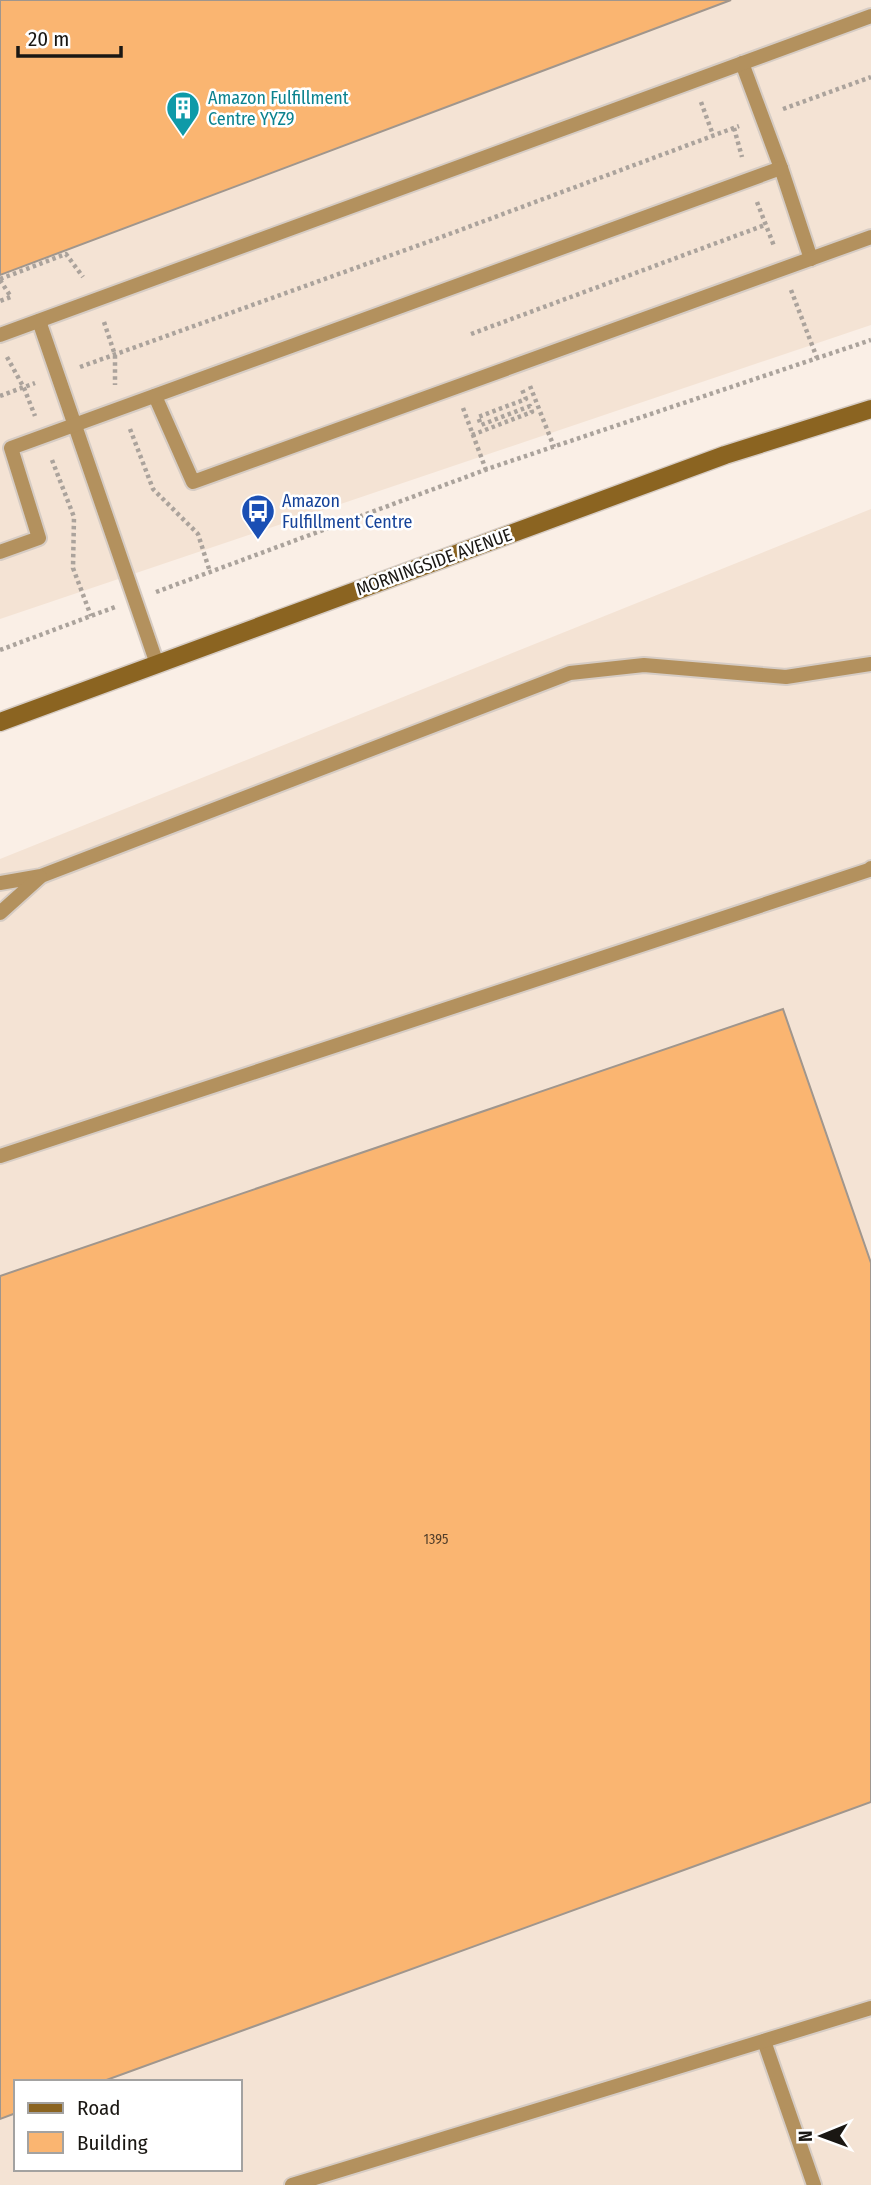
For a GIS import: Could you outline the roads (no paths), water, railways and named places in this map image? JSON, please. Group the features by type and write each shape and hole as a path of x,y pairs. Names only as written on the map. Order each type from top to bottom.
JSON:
{"main road":[{"name":"MORNINGSIDE AVENUE","path":"0,722 713,459 871,409"}],"lane":[{"path":"0,335 871,16"},
{"path":"742,63 811,259"},
{"path":"0,552 39,537 11,448 781,168"},
{"path":"155,396 193,482 871,237"},
{"path":"39,321 158,664"},
{"path":"0,883 41,876 570,673 644,666 786,677 871,664"},
{"path":"0,1156 870,872"},
{"path":"0,913 41,876"},
{"path":"292,2185 871,2008"},
{"path":"764,2041 814,2185"}],"place":[{"name":"Amazon Fulfillment Centre YYZ9","path":"183,138"},
{"name":"Amazon Fulfillment Centre","path":"258,541"}]}
